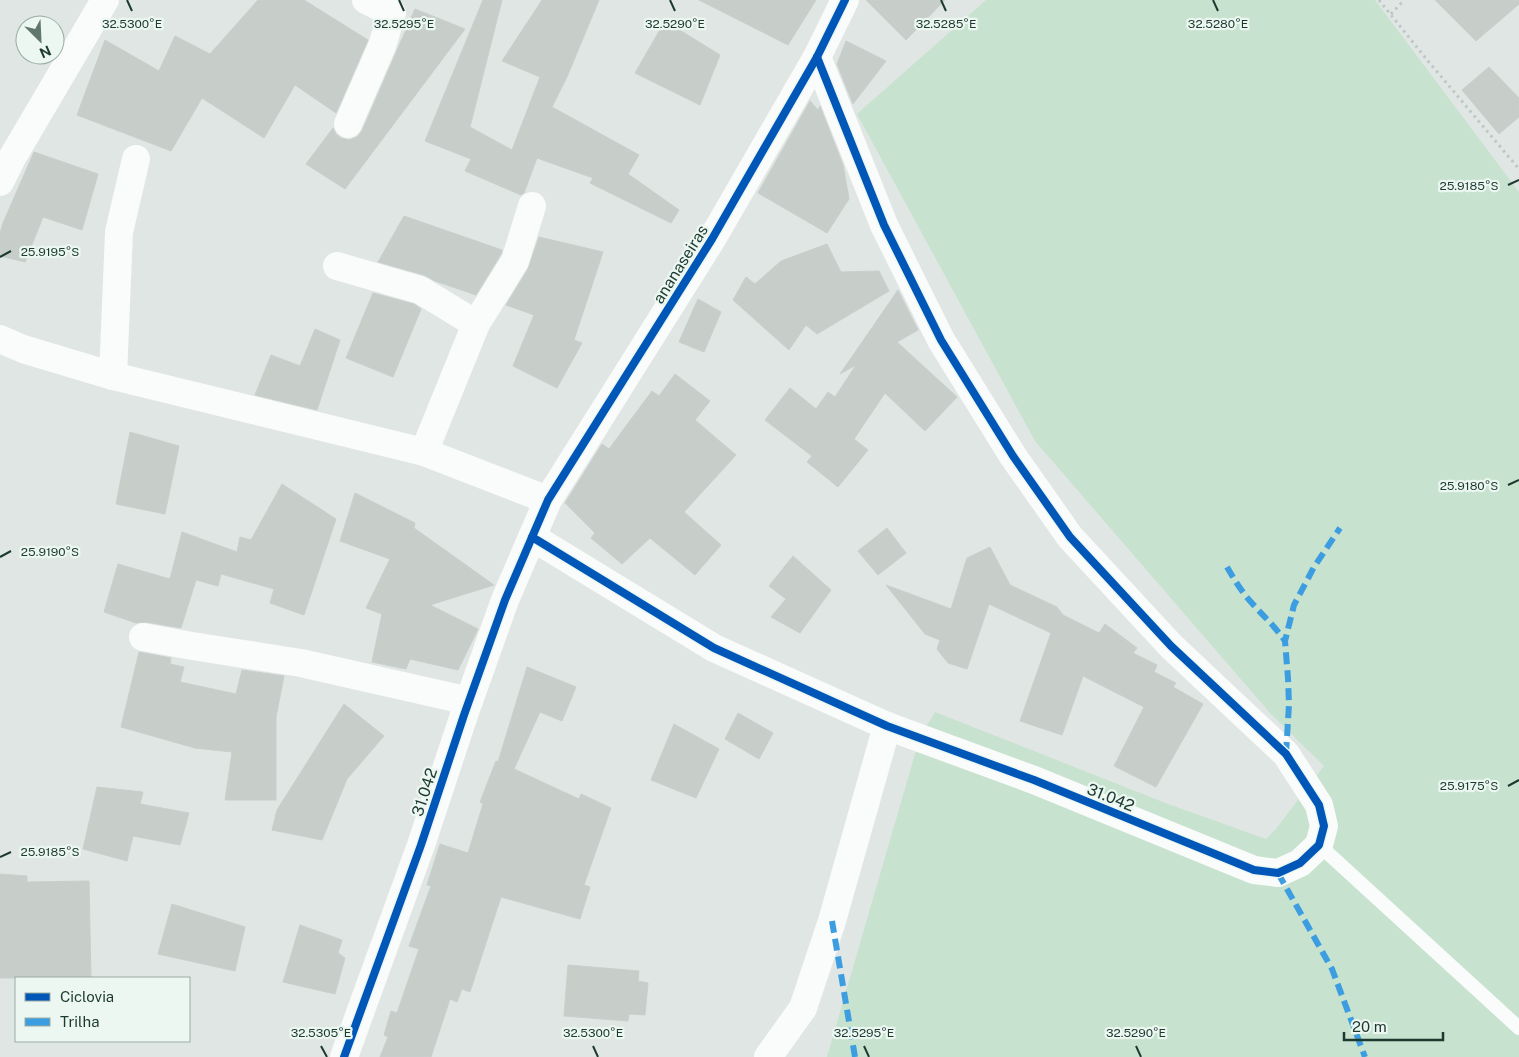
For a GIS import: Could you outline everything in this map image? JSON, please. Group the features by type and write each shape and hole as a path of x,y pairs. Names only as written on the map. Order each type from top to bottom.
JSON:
{"street":[{"path":"0,182 12,158 105,0"},
{"path":"348,124 382,46 392,14 366,0"},
{"name":"ananaseiras","path":"532,538 548,500 712,239 817,57 844,0"},
{"path":"817,57 884,225 941,340 1013,456 1077,544 1171,646 1286,754 1319,805 1324,826 1319,845"},
{"path":"113,376 119,232 136,159"},
{"path":"424,452 476,324 514,262 532,206"},
{"path":"337,266 420,290 476,324"},
{"path":"0,339 22,348 113,376 424,452 548,500"},
{"name":"31.042","path":"344,1057 421,845 505,600 532,538 714,648 887,726 1034,780 1254,870 1278,873 1300,863 1319,845"},
{"path":"143,636 192,646 301,663 469,701"},
{"path":"768,1057 803,1008 832,920 887,726"}],"lane":[{"path":"1319,845 1519,1028"}],"path":[{"path":"1379,0 1519,169"},
{"path":"1391,14 1404,0"}],"green space":[{"path":"986,0 1375,0 1519,192 1519,1057 827,1057 920,737 935,712 1168,804 1266,839 1276,829 1324,766 1271,714 1035,441 857,114"}],"building":[{"path":"258,0 304,0 368,40 336,113 295,85 264,138 202,98 171,151 77,115 105,40 159,71 175,36 210,54"},
{"path":"483,0 502,0 470,127 512,150 540,77 502,61 542,0 599,0 567,77 552,107 639,155 628,174 679,210 671,223 590,183 593,178 537,158 524,193 521,195 465,171 471,159 425,141"},
{"path":"699,0 816,0 788,45"},
{"path":"866,0 945,0 906,40"},
{"path":"1435,0 1519,0 1519,4 1476,41"},
{"path":"415,9 465,29 345,189 306,164 333,128 341,138 349,140 357,137 362,131"},
{"path":"665,21 720,55 700,105 635,73"},
{"path":"846,41 886,61 853,104 837,64"},
{"path":"1489,67 1519,98 1519,117 1499,134 1462,90"},
{"path":"810,101 818,110 820,106 843,165 849,199 827,233 758,193"},
{"path":"34,152 98,174 82,230 43,217 25,262 0,256 0,233"},
{"path":"404,216 502,250 476,295 435,281 424,275 378,262"},
{"path":"539,237 603,252 574,340 582,343 557,388 513,366 534,315 506,305 528,269"},
{"path":"827,244 841,272 879,271 889,291 817,334 806,325 789,350 733,300 746,277 755,284 781,261"},
{"path":"898,290 918,330 897,342 957,397 925,431 885,393 854,439 868,450 838,487 807,462 812,456 765,420 790,388 816,409 828,392 835,397 856,365 840,374"},
{"path":"373,293 414,304 421,309 393,377 346,358"},
{"path":"698,299 721,312 704,352 679,342"},
{"path":"315,329 340,340 317,410 255,395 271,355 300,366"},
{"path":"675,374 710,401 695,420 736,455 684,512 721,545 695,575 650,538 622,564 591,538 595,533 565,503 602,444 609,449 652,391 659,396"},
{"path":"130,432 179,446 165,514 116,504"},
{"path":"282,484 336,519 304,615 270,603 274,589 221,574 218,586 196,580 181,628 146,622 136,623 104,612 118,564 170,579 182,532 237,552 240,537 251,540"},
{"path":"355,493 415,523 414,528 494,585 430,605 478,629 458,670 410,659 406,669 372,662 382,614 366,608 390,559 340,541"},
{"path":"887,528 906,553 878,575 858,551"},
{"path":"990,547 1010,585 1057,607 1063,615 1099,633 1105,624 1137,648 1133,653 1157,665 1154,672 1176,683 1173,687 1203,704 1156,787 1114,766 1144,707 1083,676 1062,735 1020,721 1051,633 989,604 967,669 948,663 937,649 940,640 925,634 886,585 951,609 967,558"},
{"path":"793,556 831,590 800,633 771,617 786,599 769,586"},
{"path":"139,652 171,658 170,664 184,667 180,682 236,694 242,670 284,676 276,717 276,800 225,800 232,752 195,748 121,727"},
{"path":"527,667 576,687 562,721 540,712 514,769 579,799 581,794 611,808 584,885 590,887 580,919 501,897 470,992 462,989 457,1002 450,999 431,1057 380,1057 388,1037 384,1035 391,1011 397,1013 419,949 409,946 431,886 427,885 440,844 468,853 483,804 480,802 496,761 498,762"},
{"path":"344,704 384,736 347,779 322,840 272,830 277,810"},
{"path":"738,713 773,733 759,759 725,739"},
{"path":"674,724 719,749 696,798 651,780"},
{"path":"97,787 143,792 140,804 189,813 180,845 133,836 127,861 83,849"},
{"path":"0,874 27,876 27,882 89,881 91,977 0,978"},
{"path":"172,904 245,927 235,971 158,954"},
{"path":"300,925 342,940 338,953 345,958 335,994 283,982"},
{"path":"568,965 639,971 638,981 648,983 645,1015 629,1014 628,1021 564,1016"}],"marked path":[{"path":"1286,754 1289,704 1285,641 1294,605 1314,567 1340,528"},
{"path":"1227,567 1244,594 1285,641"},
{"path":"1278,873 1332,969 1365,1057"},
{"path":"832,921 855,1057"}],"cycle path":[{"path":"344,1057 421,845 505,600 548,500 712,239 817,57 845,0"},
{"path":"532,537 714,648 887,726 1034,780 1254,870 1278,873 1300,863 1319,845 1324,826 1319,805 1286,754 1171,646 1070,537 1013,456 941,340 884,225 817,57"}]}
